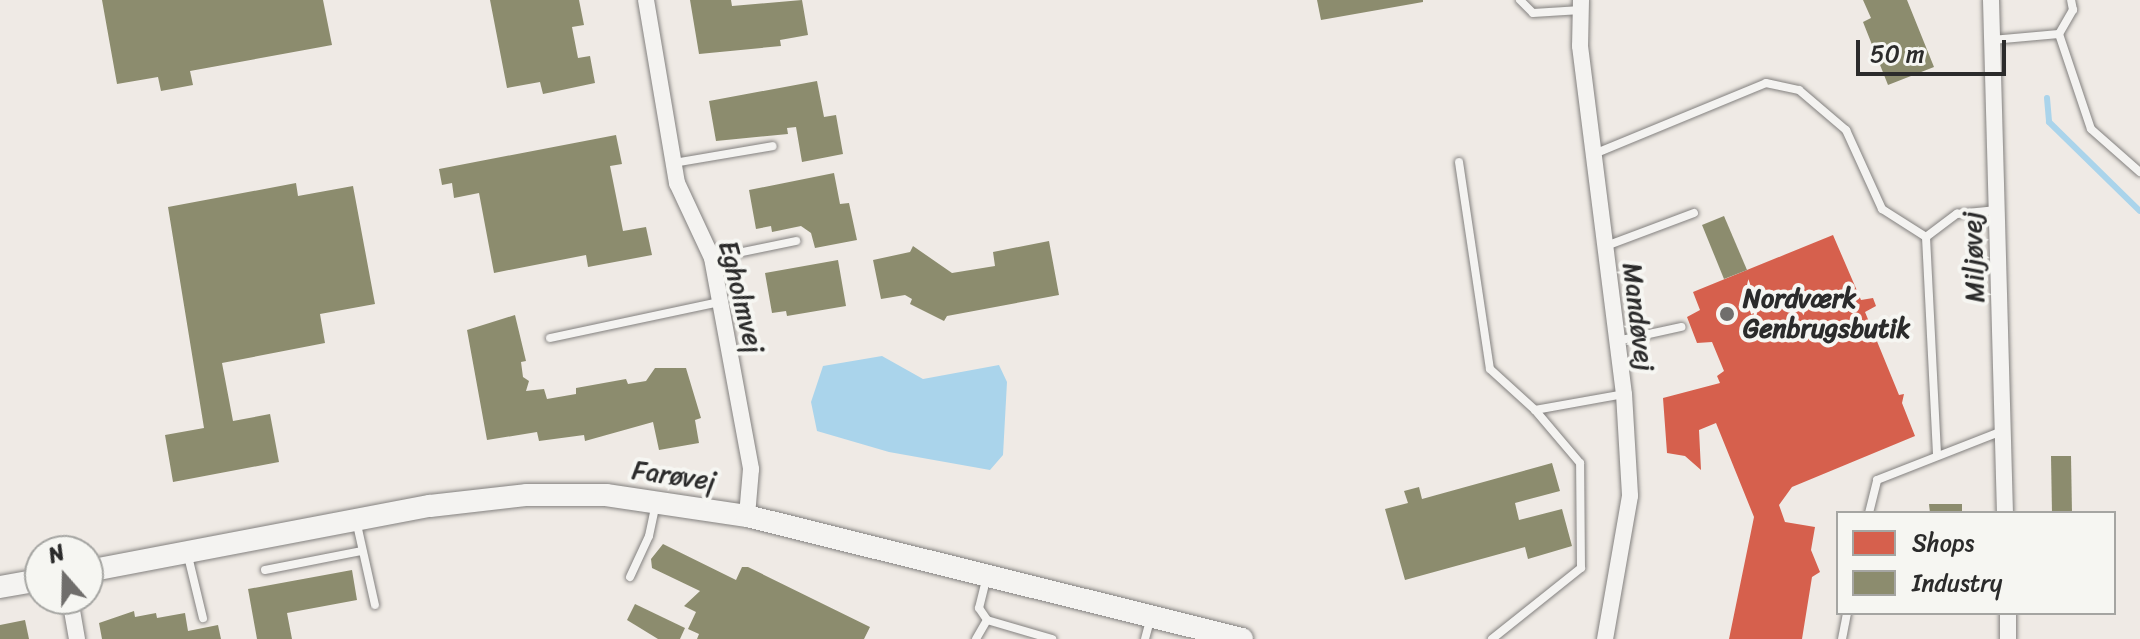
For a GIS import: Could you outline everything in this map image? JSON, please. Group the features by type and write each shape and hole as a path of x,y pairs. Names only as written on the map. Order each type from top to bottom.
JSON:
{"street":[{"name":"Egholmvej","path":"646,0 677,183 712,258 721,302 751,469 747,516"},
{"name":"Miljøvej","path":"1991,0 2005,511"},
{"name":"Mandøvej","path":"1581,5 1580,46 1624,394 1630,496 1605,639"},
{"name":"Farøvej","path":"104,568 356,520 527,495 657,501 747,516 1152,617 1216,636 1242,639"},
{"path":"0,587 24,583"},
{"path":"73,615 77,639"},
{"path":"2008,615 2008,639"}],"lane":[{"path":"1520,0 1533,13 1581,5"},
{"path":"2071,0 2073,10 2059,34 2091,129 2140,172"},
{"path":"1992,40 2059,34"},
{"path":"1593,154 1766,83 1799,90 1846,130 1882,209 1926,237"},
{"path":"674,163 773,146"},
{"path":"1459,162 1490,369 1535,410 1580,463 1581,568 1492,639"},
{"path":"1926,237 1957,214 1997,210"},
{"path":"1605,246 1694,213"},
{"path":"1926,237 1937,456"},
{"path":"712,258 796,241"},
{"path":"550,338 721,302"},
{"path":"1617,341 1681,327"},
{"path":"1535,410 1624,394"},
{"path":"1869,511 1877,480 2003,431"},
{"path":"630,577 649,536 657,501"},
{"path":"356,520 375,605"},
{"path":"265,570 362,551"},
{"path":"187,552 203,618"},
{"path":"988,576 979,608 987,620 1052,639"},
{"path":"1842,639 1847,615"},
{"path":"1145,639 1152,617"},
{"path":"976,639 987,620"}],"water":[{"path":"882,356 923,379 999,365 1007,382 1003,455 990,470 889,452 817,431 811,402 823,366"}],"building: Shops":[{"path":"1833,235 1861,300 1873,298 1876,306 1865,312 1899,395 1904,394 1902,403 1915,436 1792,487 1779,505 1785,522 1815,527 1811,550 1820,572 1812,577 1802,639 1729,639 1754,517 1716,423 1699,430 1701,470 1685,456 1667,453 1663,398 1720,383 1717,376 1724,371 1712,342 1697,343 1687,317 1700,310 1693,292"}],"building: Industry":[{"path":"102,0 323,0 332,45 190,71 193,85 161,91 158,77 117,84"},
{"path":"490,0 579,0 584,25 572,27 578,58 590,56 595,83 543,94 540,82 507,88"},
{"path":"690,0 731,0 732,6 802,0 808,35 780,40 781,46 699,54"},
{"path":"1317,0 1423,0 1423,2 1321,20"},
{"path":"1863,0 1907,0 1934,67 1888,85 1863,22 1871,18"},
{"path":"817,81 824,117 836,115 843,154 802,162 796,127 787,128 788,134 716,141 709,101"},
{"path":"616,135 622,164 610,166 623,231 646,227 652,255 588,267 586,255 494,273 479,193 454,198 452,183 442,185 439,169"},
{"path":"834,173 840,204 849,203 857,240 815,248 811,233 801,226 772,232 771,226 756,229 749,190"},
{"path":"296,183 298,196 353,186 375,304 320,314 325,343 222,363 233,421 270,414 279,462 173,482 165,435 204,428 168,207"},
{"path":"1724,216 1747,270 1724,279 1702,225"},
{"path":"1049,241 1059,295 947,316 944,321 910,304 912,299 905,295 881,299 873,260 910,252 913,246 952,273 995,266 993,252"},
{"path":"838,260 846,306 787,316 786,311 772,313 765,273"},
{"path":"515,315 526,361 521,362 523,377 529,381 526,391 544,389 547,399 576,394 576,388 626,379 628,384 646,381 655,368 686,368 701,418 695,420 699,443 659,450 653,422 585,441 584,435 539,441 537,432 487,440 467,330"},
{"path":"2051,456 2071,456 2072,511 2052,511"},
{"path":"1552,463 1560,491 1515,503 1519,520 1562,509 1572,546 1528,559 1525,547 1405,580 1385,509 1408,503 1404,491 1419,487 1422,499"},
{"path":"1929,504 1962,504 1962,511 1930,511"},
{"path":"663,544 736,580 742,567 748,567 870,627 864,639 697,639 699,634 688,629 696,612 684,606 700,591 652,568 651,559"},
{"path":"352,570 357,600 287,613 292,639 257,639 248,589"},
{"path":"635,604 685,628 680,639 658,639 627,620"},
{"path":"134,611 135,617 156,613 157,618 185,613 188,631 218,625 221,639 102,639 99,623"},
{"path":"25,620 29,639 0,639 0,625"}],"waterway":[{"path":"2047,98 2049,122 2140,211"}],"place":[{"name":"Nordværk Genbrugsbutik","path":"1727,314"}]}
